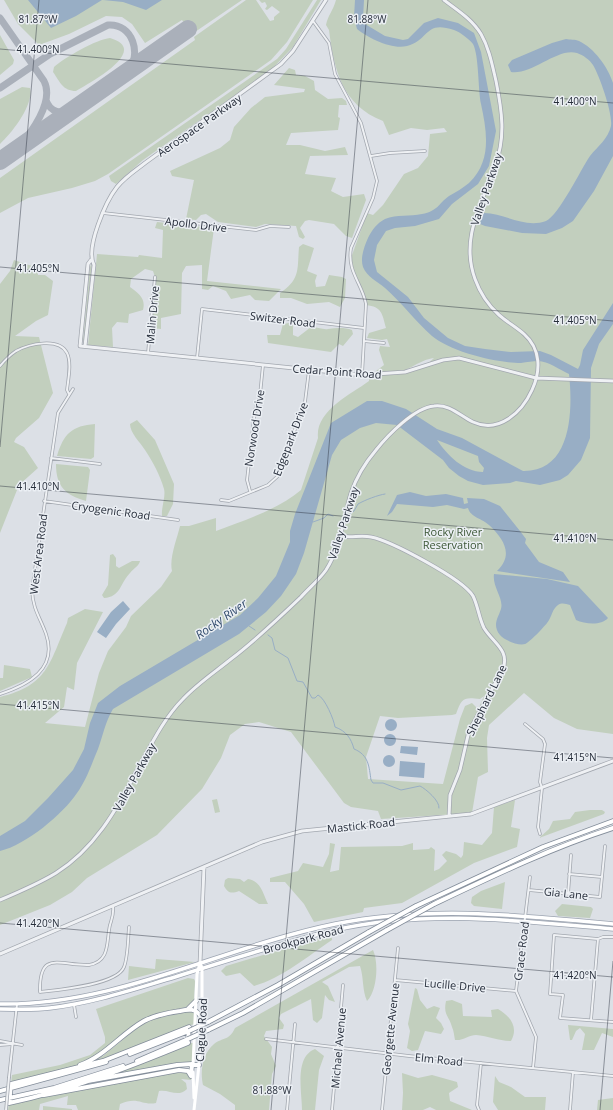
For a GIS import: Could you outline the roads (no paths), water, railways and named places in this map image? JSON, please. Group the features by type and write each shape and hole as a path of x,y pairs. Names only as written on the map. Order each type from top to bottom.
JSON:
{"highway":[{"path":"0,1091 96,1066 208,1022 278,985 416,906 543,847 613,821"},
{"path":"15,1098 106,1072 138,1061 208,1030 262,1002 434,904 532,860 613,828"},
{"path":"45,1080 100,1056 145,1021 159,1015 184,1010 192,1006 196,1001"},
{"path":"184,1010 196,1011 202,1017"},
{"path":"44,1095 142,1062 188,1043 189,1026 97,1063 11,1084 9,1103 179,1070 188,1071 191,1076 193,1065"},
{"path":"88,1081 177,1064 199,1065"},
{"path":"0,1100 193,1065"}],"main road":[{"name":"Brookpark Road","path":"0,1004 64,1001 86,996 311,930 374,918 445,912 526,916 613,924"},
{"name":"Brookpark Road","path":"0,1009 49,1009 74,1005 112,996 284,943 336,930 376,923 448,918 525,922 613,930"},
{"name":"Clague Road","path":"194,1098 199,1065 202,1017 200,963"},
{"name":"Clague Road","path":"194,1110 193,1065 196,1001 200,969"}],"street":[{"name":"Aerospace Parkway","path":"80,346 88,264 91,260 95,237 103,213 112,194 128,177 281,64 294,51 326,0"},
{"name":"Valley Parkway","path":"0,900 57,872 74,860 93,842 111,817 147,751 175,708 199,684 272,626 328,567 340,536 352,491 357,479 372,454 398,428 415,413 427,407 441,406 449,408 481,425 495,425 505,422 511,418 522,407 531,393 539,362 536,350 532,341 498,314 482,293 472,269 469,251 477,210 498,156 502,138 502,113 490,53 480,32 471,21 444,0"},
{"path":"313,21 328,44 335,74 357,112 371,156 377,183 373,198 350,248 351,268 364,296 366,304 362,375"},
{"path":"371,156 390,153 425,151"},
{"name":"Apollo Drive","path":"103,213 256,230 270,226 289,227"},
{"name":"Aerospace Parkway","path":"85,346 94,265 91,260"},
{"name":"Malin Drive","path":"148,353 155,277"},
{"name":"Switzer Road","path":"197,358 202,309 364,328"},
{"path":"364,342 384,343"},
{"path":"0,366 9,356 28,346 46,344 61,346 67,353 69,360 67,390 70,394"},
{"name":"Cedar Point Road","path":"80,346 362,375 405,372 443,360 459,358 536,378 613,381"},
{"name":"Norwood Drive","path":"250,492 247,480 255,410 260,395 263,365"},
{"name":"Edgepark Drive","path":"221,500 229,501 268,485 278,476 305,402 309,370"},
{"name":"West Area Road","path":"0,694 29,682 42,670 47,658 48,642 35,610 32,590 58,413 73,390"},
{"path":"51,458 100,464"},
{"name":"Cryogenic Road","path":"44,501 178,520"},
{"name":"Shephard Lane","path":"340,536 362,536 378,539 416,557 462,584 473,596 485,628 504,653 505,659 503,670 470,731 460,770 450,795 449,816"},
{"path":"525,724 543,739 545,744 540,782 542,788 538,827 540,834"},
{"name":"Mastick Road","path":"0,954 262,842 302,831 471,814 613,761"},
{"name":"Gia Lane","path":"529,890 600,897 605,846"},
{"path":"568,894 571,855"},
{"name":"Clague Road","path":"200,963 204,867"},
{"path":"569,874 602,877"},
{"name":"Grace Road","path":"530,877 516,991 536,1037 532,1068"},
{"path":"113,905 114,915 110,924 107,949 103,958 94,964 89,965 55,962 47,965 40,974 40,992 78,987 109,979 118,974 125,963 129,927"},
{"path":"613,937 603,937 598,939 554,934 550,994 563,995 560,1018 613,1022"},
{"path":"591,1020 598,939"},
{"name":"Georgette Avenue","path":"382,1110 398,948"},
{"path":"551,973 595,977"},
{"name":"Lucille Drive","path":"395,980 516,991"},
{"name":"Michael Avenue","path":"332,1110 343,985"},
{"path":"6,1110 17,1004"},
{"path":"74,1005 76,1017"},
{"path":"287,1110 295,1024"},
{"name":"Elm Road","path":"266,1039 338,1048 613,1076"},
{"path":"0,1041 22,1045"},
{"path":"0,1045 13,1044"},
{"path":"479,1110 477,1106 481,1063"},
{"path":"570,1110 573,1072"}],"water":[{"path":"28,0 102,0 76,16 51,28"},
{"path":"103,0 162,0 146,10 123,2"},
{"path":"355,0 364,0 363,19 365,24 385,36 403,40 408,39 424,23 438,18 458,23 474,33 481,52 496,131 489,166 478,184 452,204 439,219 415,226 395,228 386,231 377,245 374,260 377,272 408,297 424,318 448,338 465,346 485,349 511,352 540,351 578,369 583,350 613,303 613,324 599,344 591,368 590,438 581,460 568,475 560,480 540,485 516,481 510,483 483,485 468,481 459,476 449,468 443,460 397,425 376,423 360,428 341,440 332,455 304,553 296,574 281,596 266,612 239,634 113,709 86,777 71,801 43,828 32,836 10,848 0,851 0,836 25,821 73,770 84,749 90,723 98,703 120,686 240,615 258,598 276,576 290,542 290,531 295,514 331,423 367,401 382,401 406,409 437,429 462,438 523,471 539,469 551,461 560,450 566,436 570,404 569,374 542,361 521,363 487,359 462,352 440,342 432,336 385,288 370,276 363,267 362,256 368,238 375,227 385,219 390,217 427,213 469,183 481,165 486,146 486,136 475,49 469,40 454,30 437,27 428,32 420,40 407,46 401,47 387,45 357,29 354,17","holes":["437,440 478,456 479,462 484,468 483,472 469,469 457,462"]},
{"path":"566,39 577,40 590,48 600,59 611,77 613,83 613,156 594,191 573,221 562,228 546,234 522,233 480,224 481,217 484,213 499,215 522,222 538,223 546,221 557,210 590,156 610,131 610,113 602,86 593,65 584,56 570,52 553,57 528,69 519,72 511,72 508,65 512,60 552,43"},
{"path":"410,492 426,496 446,494 463,498 464,504 468,503 467,498 484,499 500,506 526,539 525,543 539,562 563,572 570,582 497,571 505,559 506,553 503,541 489,525 471,514 468,508 464,509 447,505 433,507 397,504 392,512 387,516 397,495"},
{"path":"494,574 547,579 578,586 608,618 605,621 597,623 588,623 576,620 570,605 561,604 556,607 547,623 530,641 525,644 511,642 502,637 496,628 496,622 501,609 501,601 495,583"},
{"path":"123,601 130,609 116,624 106,638 97,632 111,612"},
{"path":"389,719 393,719 397,725 393,731 389,731 385,727 385,723"},
{"path":"388,734 392,734 396,740 392,746 388,746 384,742 384,738"},
{"path":"401,746 418,747 417,755 400,753"},
{"path":"387,755 391,755 395,761 391,767 387,767 383,763 383,759"},
{"path":"400,761 425,763 424,778 399,776"}],"waterway":[{"path":"350,514 354,511 358,504 385,494"},
{"path":"313,522 324,518 328,514 333,516"},
{"path":"249,626 255,630"},
{"path":"268,635 272,638 275,650 288,658 297,681 303,682 312,698 315,698 318,695 321,697 329,710 335,727 345,733 350,738 354,749 363,755 369,766 371,780 373,783 383,783 401,790 420,786 429,792 439,805 439,808"}],"park label":[{"name":"Rocky River Reservation","path":"453,537"}],"water label":[{"name":"Rocky River","path":"221,619"}]}
